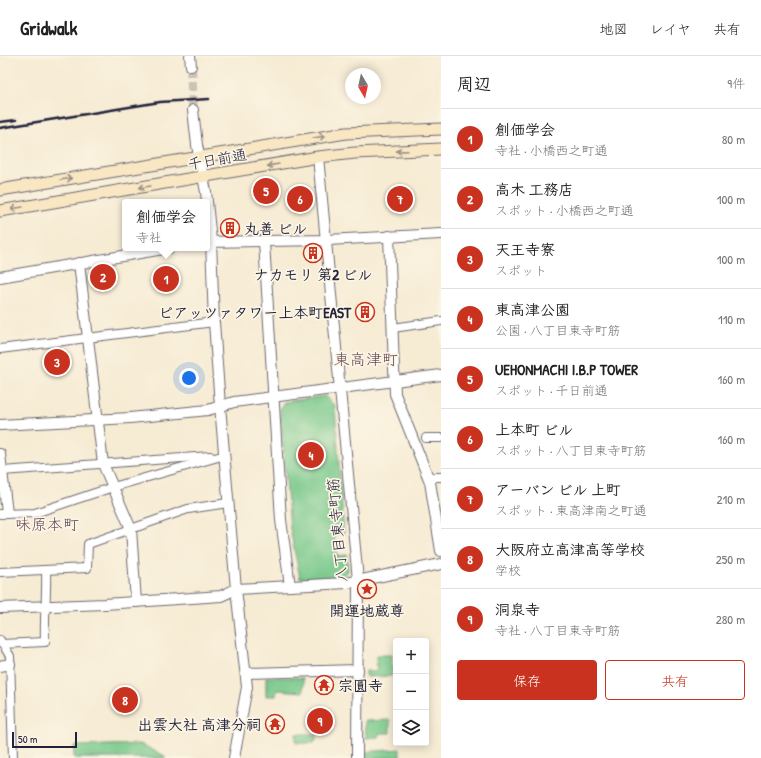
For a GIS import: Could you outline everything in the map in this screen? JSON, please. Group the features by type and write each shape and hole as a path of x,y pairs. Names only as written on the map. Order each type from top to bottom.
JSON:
{"main road":[{"name":"千日前通","path":"0,190 346,133 441,129"},
{"name":"千日前通","path":"0,211 318,157 354,153 441,149"}],"street":[{"path":"193,110 205,199"},
{"name":"八丁目東寺町筋","path":"318,157 358,580 357,758"},
{"path":"210,242 327,240 441,234"},
{"path":"389,236 395,394 419,438 428,477 441,550"},
{"path":"264,242 280,520 290,586"},
{"path":"0,277 151,251"},
{"path":"210,251 228,502 246,673 246,698 234,758"},
{"path":"79,263 103,464 131,529 136,602"},
{"path":"393,328 441,321"},
{"path":"0,349 214,322"},
{"path":"0,425 98,420 208,410 234,402 441,375"},
{"path":"419,438 441,438"},
{"path":"0,454 4,514 35,513 113,486 225,455"},
{"path":"2,471 225,455"},
{"path":"428,477 441,477"},
{"path":"0,571 87,568 88,544 188,509 228,502"},
{"path":"0,608 44,607 221,596 236,589 347,583 441,564"},
{"path":"1,642 45,642 44,607 47,601 46,570"},
{"path":"1,642 10,656 5,665 13,758"},
{"path":"246,673 358,670"}],"green space":[{"path":"325,396 335,406 344,533 334,534 337,556 347,555 348,571 344,576 300,578 290,529 280,410 284,402"},
{"path":"376,655 392,655 392,676 366,677 366,671 377,671"},
{"path":"266,677 303,678 303,692 277,690 276,696 266,696"},
{"path":"390,720 390,733 379,733 379,737 366,738 365,721"},
{"path":"296,734 316,734 316,740 314,740 314,743 296,743"},
{"path":"140,744 165,756 165,758 74,758 74,746"},
{"path":"400,749 400,757 365,758 364,752"}],"tunnel":[{"path":"191,66 193,110"}],"railway":[{"path":"0,128 160,102 209,99"},
{"path":"0,122 16,120"}],"place":[{"name":"UEHONMACHI I.B.P TOWER","path":"266,191"},
{"name":"上本町 ビル","path":"300,199"},
{"name":"アーバン ビル 上町","path":"400,199"},
{"name":"丸善 ビル","path":"230,228"},
{"name":"ナカモリ 第2 ビル","path":"313,253"},
{"name":"高木 工務店","path":"103,277"},
{"name":"創価学会","path":"166,279"},
{"name":"ピアッツァタワー上本町EAST","path":"365,312"},
{"name":"天王寺寮","path":"57,362"},
{"name":"東高津公園","path":"311,455"},
{"name":"開運地蔵尊","path":"367,589"},
{"name":"宗圓寺","path":"324,685"},
{"name":"大阪府立高津高等学校","path":"125,700"},
{"name":"洞泉寺","path":"320,721"},
{"name":"出雲大社 高津分祠","path":"275,724"}],"district":[{"name":"東高津町","path":"366,359"},
{"name":"味原本町","path":"47,524"}]}
